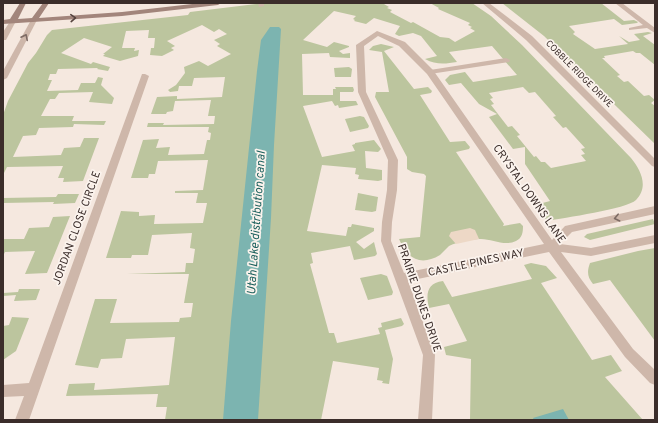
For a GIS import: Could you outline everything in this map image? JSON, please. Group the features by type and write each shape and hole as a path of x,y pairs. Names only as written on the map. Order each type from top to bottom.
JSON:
{"main road":[{"path":"12,22 22,3"},
{"path":"34,20 46,3"},
{"path":"3,22 152,11 218,3"}],"street":[{"name":"COBBLE RIDGE DRIVE","path":"485,3 529,38 655,164"},
{"path":"618,3 655,32"},
{"path":"3,78 34,20"},
{"path":"3,38 12,22"},
{"path":"631,29 648,26"},
{"name":"CRYSTAL DOWNS LANE","path":"377,33 402,44 430,72 552,247 629,353 655,379"},
{"name":"PRAIRIE DUNES DRIVE","path":"377,33 360,45 362,92 393,160 392,190 387,222 386,241 429,355 425,420"},
{"path":"430,72 506,60"},
{"name":"JORDAN CLOSE CIRCLE","path":"22,420 145,76"},
{"path":"552,247 569,229 655,210"},
{"name":"CASTLE PINES WAY","path":"401,278 552,247 591,252 655,239"},
{"path":"3,391 33,389"}],"green space":[{"path":"265,3 386,3 384,4 389,7 387,8 392,10 390,12 411,23 413,22 440,37 449,38 455,42 475,31 468,25 470,23 438,9 439,8 430,3 472,3 491,16 522,45 631,158 638,168 642,179 643,184 640,195 636,200 621,207 547,221 536,207 539,204 550,201 525,164 525,147 513,149 489,117 497,114 479,104 461,83 449,85 445,80 450,75 465,72 473,82 517,75 492,46 449,52 457,62 445,64 437,63 425,59 437,56 421,36 413,33 399,36 395,34 400,26 374,18 366,24 354,21 355,20 353,19 356,16 334,11 303,40 327,47 334,42 349,46 339,51 343,54 350,53 350,58 330,57 329,53 302,54 303,95 333,95 333,89 336,89 335,87 353,87 353,92 340,92 340,101 356,101 358,105 339,108 338,105 335,106 332,101 303,106 322,157 355,151 352,145 355,143 374,140 381,149 378,152 365,151 366,168 382,170 382,180 358,179 359,175 355,174 356,168 322,165 307,231 346,236 348,227 351,227 352,224 374,228 374,231 356,242 364,249 374,242 377,254 375,256 354,260 350,246 311,253 313,263 310,264 329,333 334,333 337,343 380,334 378,328 382,327 381,323 401,318 404,324 402,326 385,330 393,359 389,384 382,383 383,381 377,380 379,368 333,361 321,420 165,420 167,407 156,407 158,394 66,396 69,384 95,383 94,390 169,385 175,337 126,339 122,358 101,359 98,368 75,365 95,299 117,299 110,323 179,322 180,318 191,317 193,303 184,303 189,274 127,274 185,272 186,263 193,263 195,249 190,248 192,233 152,235 148,255 132,255 131,258 106,258 121,211 139,212 139,216 155,215 154,224 203,223 207,203 196,203 198,193 175,193 175,191 203,190 208,160 158,161 155,174 149,174 148,178 131,178 143,140 159,139 156,148 170,147 168,155 204,154 207,140 210,140 211,133 208,132 209,127 147,127 148,123 164,123 163,125 214,124 215,116 208,116 211,100 175,101 173,111 167,112 166,114 151,114 157,97 177,96 177,99 222,97 225,77 194,78 192,86 179,86 178,91 170,92 168,90 176,85 185,73 184,67 199,61 208,66 231,54 217,46 220,44 214,40 227,34 219,29 214,32 202,25 167,41 175,46 171,48 174,50 162,56 150,55 151,48 154,48 155,38 148,38 149,30 126,31 122,48 135,48 134,51 139,50 138,56 120,61 103,56 105,54 103,54 112,47 84,38 61,53 91,64 93,62 110,67 108,71 97,69 98,68 58,69 56,74 50,74 48,80 52,80 47,91 78,90 81,83 95,83 98,77 103,78 101,85 114,98 112,104 89,102 93,92 59,93 55,99 50,99 41,116 74,116 72,121 106,121 104,125 74,124 73,127 39,128 36,135 23,136 13,157 61,155 64,148 80,147 84,138 99,138 83,181 63,182 64,178 58,178 63,166 7,167 3,175 3,115 8,101 28,63 52,30 188,15 190,12","holes":["523,87 529,93 535,92 556,116 553,117 563,128 566,127 585,148 581,149 585,154 581,155 586,161 551,168 545,162 541,162 536,156 534,157 517,136 520,135 512,126 508,127 491,105 494,104 490,99 493,98 489,93"]},
{"path":"502,3 601,3 624,21 634,20 638,22 622,25 614,19 569,26 575,32 573,34 595,49 628,44 619,36 629,42 640,40 634,34 648,32 652,33 643,36 655,45 655,65 640,53 633,51 604,56 605,58 602,58 620,75 617,76 624,82 628,81 644,96 649,95 655,100 651,103 655,106 655,144 544,36"},
{"path":"381,44 394,47 384,51 414,89 428,87 432,91 431,93 420,95 450,142 465,141 470,147 469,149 456,152 504,224 503,226 520,223 523,226 522,235 518,240 511,243 502,243 484,239 464,241 449,246 440,255 433,259 426,260 415,259 410,256 402,246 399,239 420,237 426,176 407,169 407,157 375,97 376,92 389,92 382,52 369,50 373,46"},
{"path":"349,67 352,69 351,77 335,77 334,68"},
{"path":"360,116 364,117 369,126 368,128 350,132 345,119"},
{"path":"358,193 378,197 376,211 355,210"},
{"path":"58,194 79,194 75,203 3,203 3,198 56,197"},
{"path":"70,216 47,273 25,274 35,251 5,252 3,256 3,239 24,239 29,228 49,227 53,217"},
{"path":"653,219 655,224 590,240 584,237 587,234"},
{"path":"655,248 655,341 610,280 593,284 589,276 588,269 590,263"},
{"path":"531,263 546,266 557,278 541,283 592,360 611,355 622,371 605,377 643,420 470,420 471,359 446,355 444,347 467,341 449,304 429,308 428,290 433,284 443,281 452,297 532,279 524,265"},
{"path":"381,274 387,276 393,292 392,295 368,300 360,278"},
{"path":"19,289 40,289 36,300 14,301 16,295 3,296 3,293 18,292"},
{"path":"12,317 29,318 16,351 3,360 3,326 9,325"}],"shaded area":[{"path":"470,228 475,230 479,239 456,244 449,236 451,232"}],"water":[{"name":"Utah Lake distribution canal","path":"270,27 279,27 281,29 258,420 223,420 231,321 257,71 261,40"},
{"path":"563,409 569,420 534,420 533,418"}]}
